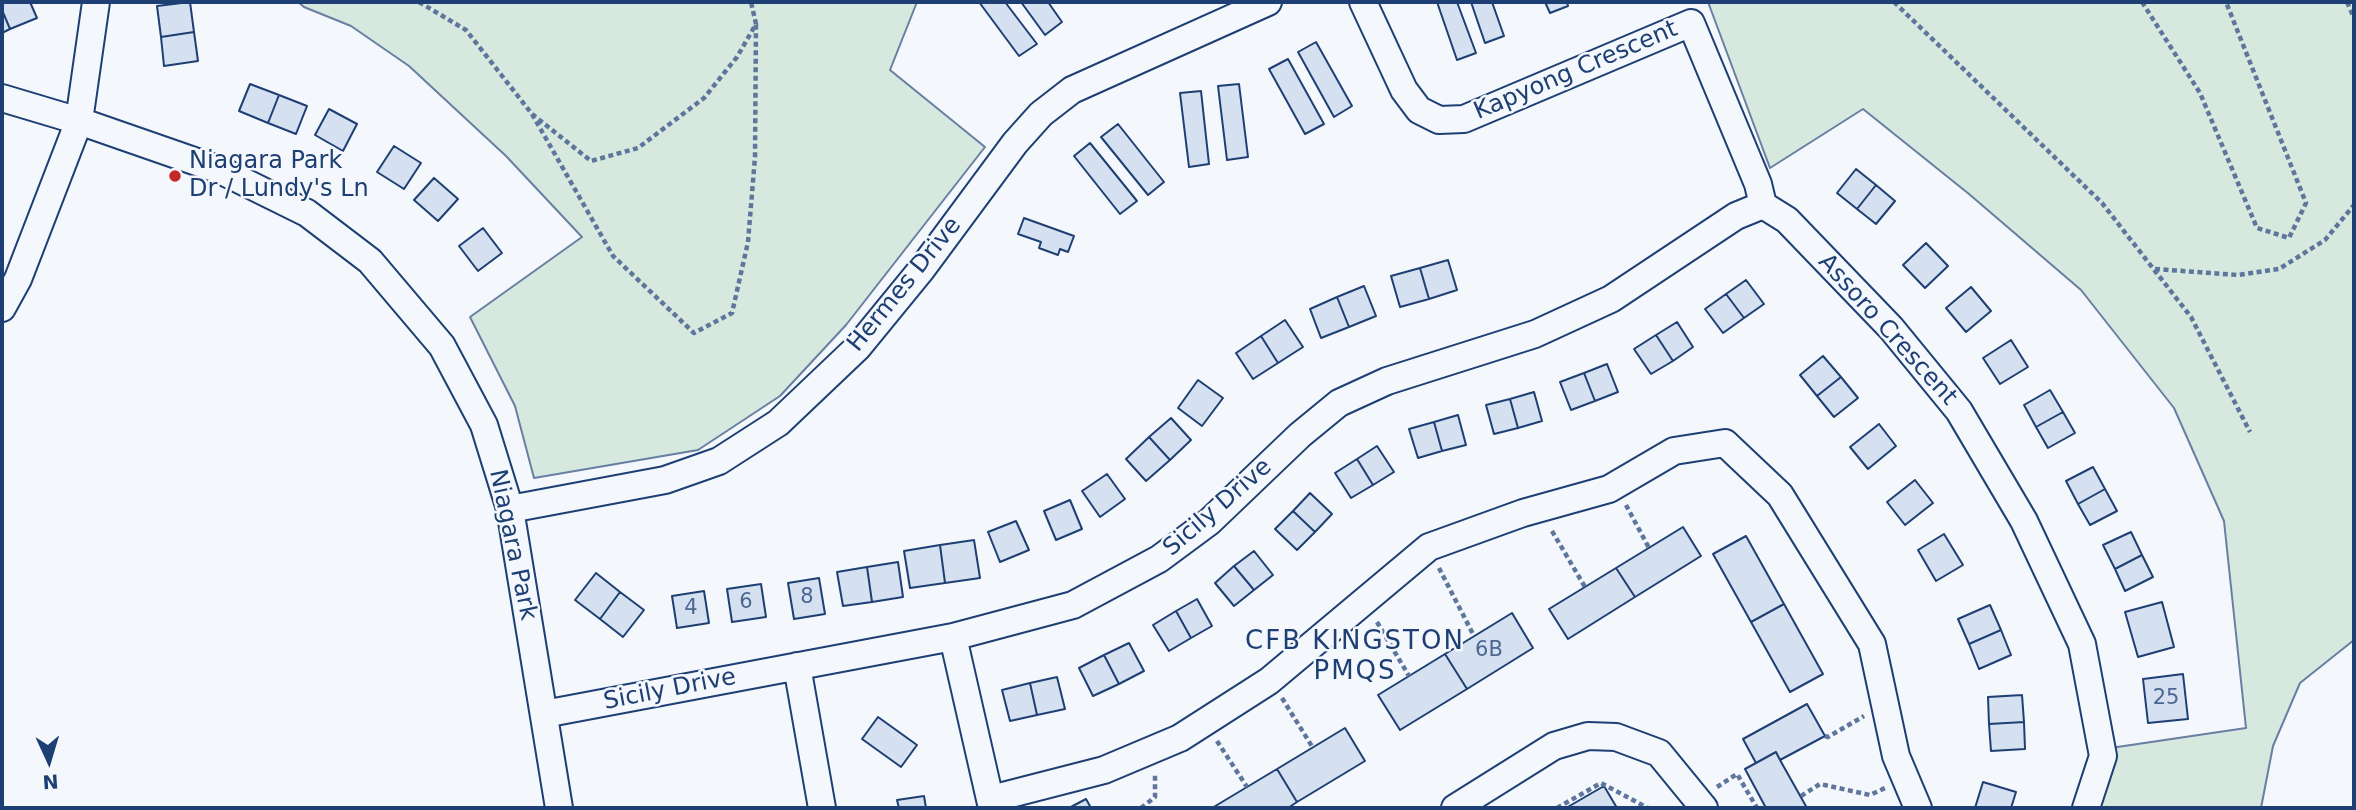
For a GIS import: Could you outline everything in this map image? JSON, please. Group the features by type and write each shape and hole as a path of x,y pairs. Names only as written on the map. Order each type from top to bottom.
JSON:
{"street":[{"path":"2,308 18,279 79,121 96,2"},
{"name":"Hermes Drive","path":"510,509 665,480 719,461 778,423 858,347 921,270 1015,143 1041,114 1072,90 1268,2"},
{"name":"Kapyong Crescent","path":"1363,2 1404,90 1419,110 1439,120 1464,119 1690,23 1758,184 1763,205"},
{"name":"Niagara Park","path":"2,99 79,121 220,170 307,213 370,261 442,346 484,425 510,509 559,808"},
{"name":"Sicily Drive","path":"544,714 953,637 1073,605 1159,559 1209,522 1300,435 1339,403 1387,380 1535,334 1611,299 1736,216 1763,205"},
{"name":"Assoro Crescent","path":"1763,205 1787,220 1900,339 1959,411 2024,521 2082,644 2102,756 2086,808"},
{"path":"953,637 991,804 1104,770 1180,738 1271,679 1429,547 1538,508 1615,485 1674,451 1725,443 1780,495 1872,644 1896,756 1918,808"},
{"path":"797,666 822,808"},
{"path":"1461,807 1554,746 1588,736 1616,737 1659,753 1702,804"}],"path":[{"path":"419,2 466,30 532,114 613,256 694,333 732,313 748,243 755,157 756,24 751,2"},
{"path":"1894,2 2102,203 2191,317 2250,432"},
{"path":"2142,2 2200,93 2257,228 2289,238 2306,203 2226,2"},
{"path":"2347,2 2354,18"},
{"path":"532,114 591,160 638,148 704,98 737,57 756,24"},
{"path":"2154,269 2238,275 2279,269 2325,240 2354,205"},
{"path":"1615,485 1650,548"},
{"path":"1538,508 1585,587"},
{"path":"1429,547 1474,636"},
{"path":"1364,600 1409,676"},
{"path":"1271,679 1313,748"},
{"path":"1825,736 1828,737 1885,704"},
{"path":"1205,722 1247,787"},
{"path":"1141,808 1155,797 1155,749"},
{"path":"1702,804 1737,774 1757,808"},
{"path":"1801,796 1820,784 1870,795 1906,779"},
{"path":"1557,808 1601,783 1648,808"}],"shaded area":[{"path":"298,2 917,2 890,70 985,147 846,325 780,396 698,450 534,478 515,406 470,317 582,237 506,156 409,66 351,26"},
{"path":"1708,2 2354,2 2354,640 2300,683 2273,746 2261,808 2086,808 2097,750 2246,728 2224,521 2174,408 2081,290 1969,194 1863,109 1770,168"}],"building":[{"path":"2,2 30,2 37,18 10,29 2,10"},
{"path":"190,2 194,32 161,37 157,6"},
{"path":"979,2 1005,2 1037,44 1019,56"},
{"path":"1021,2 1048,2 1062,22 1045,35"},
{"path":"1437,2 1457,2 1476,53 1457,60"},
{"path":"1471,2 1492,2 1504,36 1485,43"},
{"path":"1545,2 1567,2 1568,6 1550,13"},
{"path":"2,10 10,29 2,33"},
{"path":"194,32 198,61 164,66 161,37"},
{"path":"1316,42 1352,106 1334,117 1298,52"},
{"path":"1288,59 1324,124 1305,134 1269,69"},
{"path":"250,84 279,95 268,123 239,111"},
{"path":"1239,84 1248,157 1227,160 1218,86"},
{"path":"1201,91 1209,164 1189,167 1180,93"},
{"path":"279,95 307,106 296,134 268,123"},
{"path":"329,109 357,124 343,151 315,135"},
{"path":"1118,124 1164,182 1148,195 1101,137"},
{"path":"1090,143 1137,201 1120,214 1074,156"},
{"path":"394,146 421,163 404,189 377,172"},
{"path":"1856,169 1876,185 1857,209 1837,193"},
{"path":"434,178 458,199 438,221 414,200"},
{"path":"1876,185 1895,201 1876,224 1857,209"},
{"path":"1024,218 1074,236 1068,252 1060,249 1058,255 1039,248 1041,242 1018,234"},
{"path":"483,228 502,253 478,271 459,246"},
{"path":"1926,243 1948,266 1925,288 1903,265"},
{"path":"1448,260 1457,290 1429,299 1420,268"},
{"path":"1420,268 1429,299 1400,307 1391,276"},
{"path":"1746,280 1764,304 1744,318 1726,294"},
{"path":"1364,286 1376,316 1349,327 1337,297"},
{"path":"1971,287 1991,311 1966,332 1946,308"},
{"path":"1726,294 1744,318 1723,333 1705,309"},
{"path":"1337,297 1349,327 1321,338 1310,309"},
{"path":"1285,320 1303,347 1278,363 1261,336"},
{"path":"1677,322 1693,347 1673,361 1656,335"},
{"path":"1656,335 1673,361 1651,374 1634,349"},
{"path":"1261,336 1278,363 1253,379 1236,353"},
{"path":"2011,340 2028,367 2000,384 1983,358"},
{"path":"1823,356 1841,377 1817,396 1800,375"},
{"path":"1607,364 1618,392 1595,401 1584,373"},
{"path":"1584,373 1595,401 1571,410 1560,382"},
{"path":"1841,377 1858,398 1834,417 1817,396"},
{"path":"1198,380 1223,398 1202,426 1178,408"},
{"path":"2050,390 2063,412 2036,427 2024,405"},
{"path":"1534,392 1542,421 1518,428 1510,399"},
{"path":"1510,399 1518,428 1494,434 1486,405"},
{"path":"2063,412 2075,433 2048,448 2036,427"},
{"path":"1458,415 1466,445 1442,451 1434,422"},
{"path":"1171,418 1191,440 1170,460 1149,437"},
{"path":"1434,422 1442,451 1418,458 1409,429"},
{"path":"1879,424 1896,446 1868,469 1850,447"},
{"path":"1149,437 1170,460 1146,481 1126,459"},
{"path":"1377,446 1394,472 1373,485 1357,459"},
{"path":"1357,459 1373,485 1351,498 1335,473"},
{"path":"2093,467 2105,489 2078,504 2066,481"},
{"path":"1107,474 1125,499 1100,517 1082,491"},
{"path":"1915,480 1933,503 1905,525 1887,502"},
{"path":"2105,489 2117,511 2090,525 2078,504"},
{"path":"1310,493 1332,514 1315,532 1293,511"},
{"path":"1070,500 1082,529 1056,540 1044,511"},
{"path":"1293,511 1315,532 1297,550 1275,529"},
{"path":"1016,521 1029,550 1000,562 988,532"},
{"path":"1683,527 1701,556 1635,597 1616,568"},
{"path":"2131,532 2142,555 2115,569 2103,545"},
{"path":"1944,534 1963,565 1936,581 1918,550"},
{"path":"1746,536 1784,604 1751,622 1713,554"},
{"path":"974,540 980,578 945,583 940,545"},
{"path":"940,545 945,583 910,588 904,551"},
{"path":"1254,551 1273,575 1254,590 1234,566"},
{"path":"2142,555 2153,577 2125,591 2115,569"},
{"path":"898,562 903,597 872,602 867,567"},
{"path":"1234,566 1254,590 1234,606 1215,583"},
{"path":"867,567 872,602 843,606 837,572"},
{"path":"1616,568 1635,597 1568,639 1549,609"},
{"path":"596,573 620,592 600,619 575,600"},
{"path":"819,578 825,614 794,619 788,583"},
{"path":"761,584 766,617 732,622 727,589"},
{"path":"704,591 709,623 677,628 672,596"},
{"path":"620,592 644,610 623,637 600,619"},
{"path":"1197,599 1212,626 1191,638 1176,611"},
{"path":"2162,602 2174,647 2138,657 2125,612"},
{"path":"1784,604 1823,674 1790,692 1751,622"},
{"path":"1990,605 2001,630 1969,644 1958,619"},
{"path":"1176,611 1191,638 1169,651 1153,625"},
{"path":"1512,613 1533,648 1467,689 1445,654"},
{"path":"2001,630 2011,655 1979,669 1969,644"},
{"path":"1129,643 1144,671 1119,684 1104,655"},
{"path":"1445,654 1467,689 1400,730 1378,695"},
{"path":"1104,655 1119,684 1093,696 1079,668"},
{"path":"2183,674 2188,719 2148,723 2143,679"},
{"path":"1057,677 1065,709 1037,715 1030,683"},
{"path":"1030,683 1037,715 1010,721 1002,690"},
{"path":"2022,695 2024,722 1989,724 1988,697"},
{"path":"1807,704 1825,736 1780,760 1776,752 1756,763 1743,739"},
{"path":"878,717 917,745 901,767 862,739"},
{"path":"2024,722 2025,749 1991,751 1989,724"},
{"path":"1345,728 1365,761 1297,802 1277,769"},
{"path":"1776,752 1807,808 1766,808 1745,769"},
{"path":"1277,769 1297,802 1288,808 1212,808"},
{"path":"1983,782 2016,792 2011,808 1975,808"},
{"path":"1604,786 1617,808 1566,808"},
{"path":"924,796 926,808 899,808 897,800"},
{"path":"1086,799 1091,808 1069,808"}],"place":[{"name":"Niagara Park Dr / Lundy's Ln","path":"175,176"}],"district":[{"name":"CFB KINGSTON PMQS","path":"1355,657"}]}
